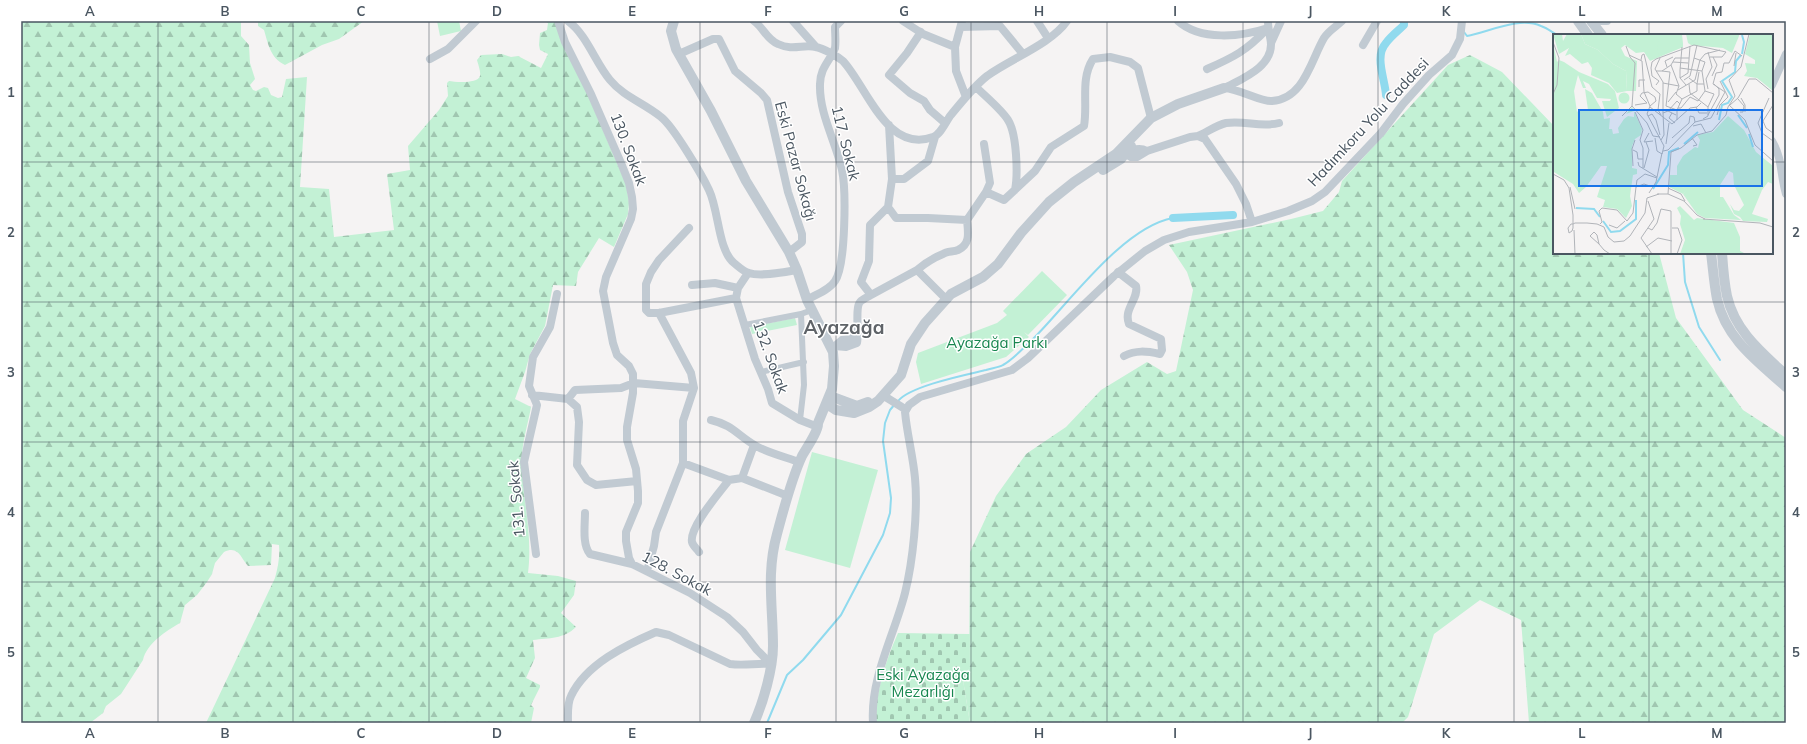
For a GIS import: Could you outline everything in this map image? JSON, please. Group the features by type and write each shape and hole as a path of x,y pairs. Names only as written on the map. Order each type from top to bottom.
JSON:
{"street":[{"path":"430,59 448,49 476,21"},
{"name":"130. Sokak","path":"558,21 564,42 591,94 629,183 634,209 606,277 603,291 612,343 617,354 629,366 633,374 634,383 627,427 627,440 636,470 638,503 628,527 626,541 629,558 632,564"},
{"path":"568,21 582,37 600,66 618,90 662,117 671,128 709,190 715,206 724,249 728,258 748,273 755,275 800,268"},
{"path":"674,21 671,31 679,54 725,136 746,181 791,251 800,268 812,310 833,347"},
{"path":"754,21 776,44 786,48 816,47"},
{"path":"793,21 816,47 832,54 842,61 884,121 899,134 910,139 935,137"},
{"path":"903,21 921,32 955,47"},
{"path":"1037,21 1048,38"},
{"path":"892,179 904,179 928,161 935,137 966,97 987,76 1048,38 1067,21"},
{"path":"1178,21 1187,29 1200,33 1228,35 1252,34 1268,25"},
{"path":"1271,43 1281,21"},
{"path":"1224,88 1234,89 1271,102 1288,96 1306,77 1325,36 1342,21"},
{"path":"1363,45 1377,21"},
{"name":"Hadımkoru Yolu Caddesi","path":"905,409 920,397 1012,370 1028,358 1118,272 1145,251 1164,240 1189,232 1252,222 1312,201 1325,192 1381,133 1403,104 1429,75 1452,55 1460,39 1462,21"},
{"path":"1578,21 1587,34"},
{"path":"1591,21 1601,34"},
{"path":"1601,21 1607,21"},
{"path":"832,54 835,47 836,23"},
{"path":"966,97 956,71 955,47 962,24 1000,26 1023,54"},
{"path":"831,401 843,412 854,413 869,407 884,396 900,375 916,336 925,323 956,290 983,277 991,270 1049,202 1123,151 1133,135 1138,132 1151,118 1178,104 1224,88 1258,69 1270,55 1271,43 1268,25"},
{"path":"1207,69 1239,54 1253,44 1268,25"},
{"path":"921,32 907,54 889,75 910,93 924,102 930,110 945,123"},
{"name":"Eski Pazar Sokağı","path":"679,54 713,39 719,39 735,71 761,93 766,100 788,192 802,234 802,242 791,251"},
{"name":"117. Sokak","path":"808,299 834,283 839,269 842,245 844,209 842,170 822,103 820,85 821,73 832,54"},
{"path":"1773,83 1786,54"},
{"path":"986,192 1004,200 1035,171 1052,147 1084,126 1087,112 1085,84 1087,68 1092,59 1110,57 1130,62 1138,68 1151,118"},
{"path":"976,87 1008,120 1012,129 1016,151 1017,181 1014,191"},
{"path":"1123,151 1142,148 1147,151 1190,137 1198,136 1225,123 1249,123 1262,126 1279,123"},
{"path":"871,295 861,282 869,261 870,226 888,207 892,179 889,125"},
{"path":"1198,136 1205,139 1236,184 1246,204 1252,222"},
{"path":"1773,143 1781,161 1786,194"},
{"path":"833,347 842,340 857,337 857,307 860,302 917,270 943,253 958,250 965,244 969,236 967,220 986,192 990,183 984,144"},
{"path":"888,207 896,218 967,220"},
{"path":"689,228 659,260 646,284 646,310 649,314 736,298 738,288 748,273"},
{"path":"1711,254 1717,299 1720,311 1730,332 1748,354 1786,387"},
{"path":"1722,254 1727,296 1735,318 1750,342 1786,375"},
{"path":"917,270 947,300"},
{"path":"1118,272 1136,286 1137,291 1129,309 1127,318 1129,324 1161,339 1162,346 1160,354 1146,350 1132,352 1124,356"},
{"path":"692,285 715,283 738,288"},
{"name":"131. Sokak","path":"536,554 524,462 537,405 529,386 533,357 550,327 557,294"},
{"name":"132. Sokak","path":"736,298 751,347 772,403 800,420 818,427"},
{"path":"754,723 771,664 773,647 770,563 799,462 818,427 823,422 831,401 834,366 833,347 808,299"},
{"path":"745,324 801,314 812,310"},
{"path":"647,571 656,532 683,463 683,421 694,388 691,373 659,313"},
{"path":"800,420 804,385 801,314"},
{"path":"831,401 857,406 866,403 885,388 907,357"},
{"path":"761,372 804,362"},
{"path":"568,399 575,390 621,388 634,383 694,388"},
{"path":"532,395 568,399 577,407 579,422 577,466 587,480 596,485 637,481"},
{"path":"873,723 874,697 877,681 905,592 916,498 905,409 884,396"},
{"path":"711,420 724,423 736,430 754,445 799,462"},
{"path":"742,478 754,445"},
{"path":"683,463 729,480 742,478 788,496"},
{"path":"699,552 692,541 692,534 707,509 729,480"},
{"name":"128. Sokak","path":"585,513 586,543 587,551 590,554 632,564 690,593 728,617 771,664"},
{"path":"568,723 570,697 578,684 599,664 617,651 656,632 669,635 730,664 740,666 771,664"}],"green space":[{"path":"21,21 241,21 241,36 249,45 250,63 255,79 250,85 253,90 256,91 264,87 268,88 271,95 278,98 282,97 286,79 307,77 300,187 329,189 334,237 394,230 387,174 410,170 408,146 439,110 448,96 447,83 449,81 461,82 478,79 480,72 477,60 481,55 502,54 511,57 518,56 541,68 548,54 540,50 540,33 547,30 548,23 545,21 556,21 626,184 629,203 628,214 614,247 599,238 578,272 576,286 553,285 545,326 530,354 515,399 531,407 522,453 522,473 529,544 528,573 558,576 576,581 574,595 561,613 576,627 561,636 533,640 535,658 526,678 540,685 540,687 531,705 534,708 531,723 206,723 275,578 279,545 272,544 271,565 248,566 239,554 233,550 224,552 215,563 212,574 207,582 197,595 185,605 180,623 163,634 148,648 143,660 121,694 106,706 103,713 90,723 21,723"},
{"path":"258,21 364,21 339,39 322,45 285,65 273,54 268,45 264,30 258,26"},
{"path":"437,21 459,21 461,31 440,36"},
{"path":"1470,55 1502,72 1553,125 1553,254 1659,254 1676,318 1743,410 1786,438 1786,723 1529,723 1521,620 1480,600 1434,634 1408,717 1402,723 970,723 963,680 969,669 970,552 996,496 1026,454 1066,427 1101,390 1147,362 1167,374 1176,371 1193,290 1187,272 1169,245 1323,211 1339,192 1342,181 1448,65"},
{"name":"Ayazağa Parkı","path":"1042,271 1067,295 1028,335 1024,332 1029,337 1006,357 921,384 916,362 918,353 997,323 1007,315 1003,311"},
{"path":"795,318 797,325 752,334 750,327"},
{"path":"812,452 878,470 850,568 785,550"},
{"name":"Eski Ayazağa Mezarlığı","path":"898,633 970,634 969,669 963,680 970,723 876,723 879,688 889,654"}],"waterway":[{"path":"1386,95 1380,61 1381,54 1388,40 1404,25 1404,21"},
{"path":"1464,32 1467,36 1504,26 1532,23 1555,34"},
{"path":"1173,218 1233,215"},
{"path":"898,401 904,396 926,386 1003,365 1033,339 1080,287 1116,251 1135,236 1154,224 1173,218"},
{"path":"1683,254 1685,282 1699,327 1720,360"},
{"path":"767,723 787,675 803,660 841,615 883,535 890,513 891,498 883,441 885,423 890,410 895,404"}],"district":[{"name":"Ayazağa","path":"844,327"}]}
